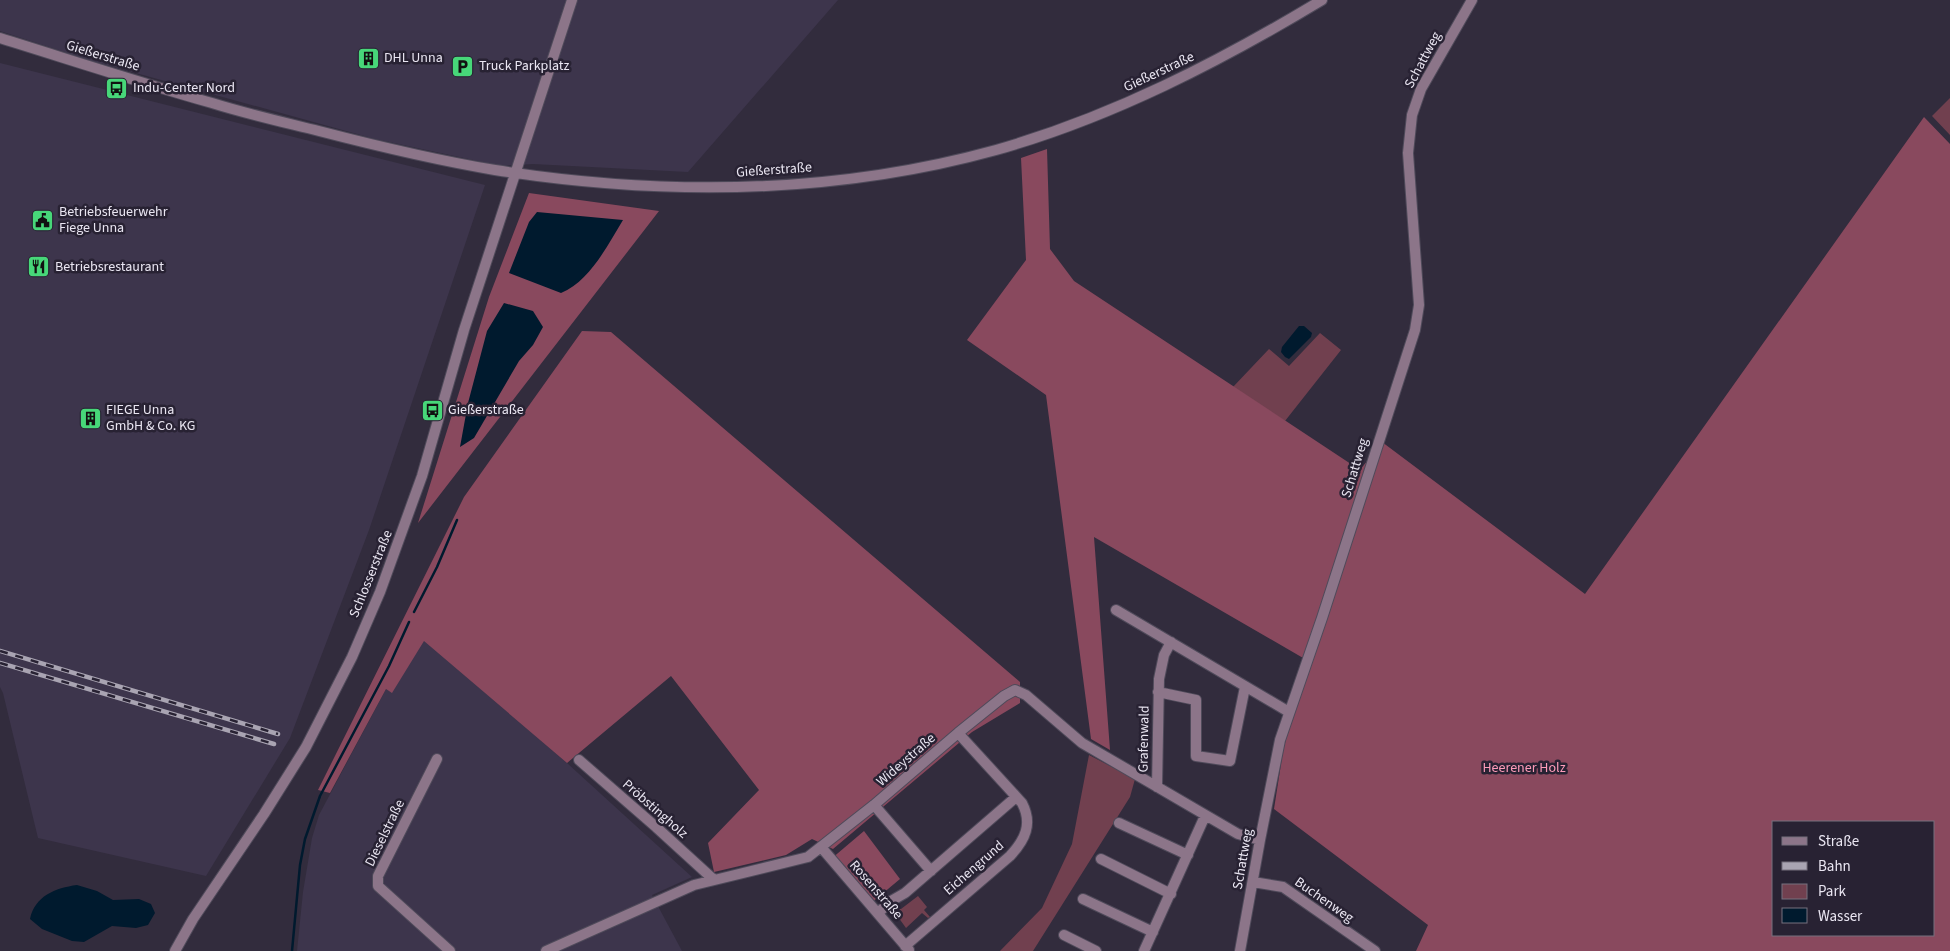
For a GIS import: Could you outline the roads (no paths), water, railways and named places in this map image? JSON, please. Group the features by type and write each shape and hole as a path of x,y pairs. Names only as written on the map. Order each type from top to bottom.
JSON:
{"street":[{"name":"Schlosserstraße","path":"175,951 193,919 264,814 306,747 360,640 394,556 422,476 464,330 572,0"},
{"name":"Gießerstraße","path":"0,38 215,104 419,155 515,173 597,181 716,188 800,183 902,171 996,149 1042,135 1103,113 1137,98 1228,54 1322,0"},
{"name":"Schattweg","path":"1240,951 1280,740 1322,618 1416,326 1419,305 1408,153 1412,115 1420,89 1472,0"},
{"path":"1116,610 1289,712"},
{"name":"Grafenwald","path":"1157,787 1160,666 1171,642"},
{"name":"Grafenwald","path":"1158,692 1196,700 1196,756 1230,761 1245,687"},
{"name":"Wideystraße","path":"546,951 694,885 808,856 821,848 874,805 1004,696 1015,690 1026,694 1082,743 1238,834 1260,840"},
{"name":"Eichengrund","path":"907,948 1017,849 1027,830 1028,820 1026,812 1016,797 958,733"},
{"name":"Dieselstraße","path":"437,760 378,876 378,886 450,951"},
{"name":"Pröbstingholz","path":"579,760 713,879"},
{"name":"Eichengrund","path":"878,913 891,901 905,893 1016,797"},
{"name":"Eichengrund","path":"874,805 931,871"},
{"path":"1144,951 1205,816"},
{"path":"1119,822 1188,855"},
{"name":"Rosenstraße","path":"821,848 907,948"},
{"path":"1101,859 1171,894"},
{"name":"Buchenweg","path":"1253,882 1283,888 1376,951"},
{"path":"1084,899 1153,932"},
{"path":"1064,935 1096,951"}],"water":[{"path":"537,212 623,220 597,262 581,280 561,293 509,273 529,222"},
{"path":"504,303 533,311 543,327 533,345 519,361 474,438 460,447 468,403 487,331"},
{"path":"1299,326 1304,326 1312,333 1311,337 1289,359 1281,352 1282,347"},
{"path":"77,885 97,891 113,900 139,899 151,904 155,913 148,925 136,928 112,926 84,942 72,941 42,929 30,919 36,904 47,894 61,888"}],"waterway":[{"path":"414,612 437,567 457,520"},
{"path":"292,951 300,865 305,839 320,796 389,666 409,622"}],"railway":[{"path":"0,651 278,734"},
{"path":"0,663 274,744"}],"place":[{"name":"DHL Unna","path":"368,58"},
{"name":"Truck Parkplatz","path":"463,66"},
{"name":"Indu-Center Nord","path":"117,88"},
{"name":"Betriebsfeuerwehr Fiege Unna","path":"43,220"},
{"name":"Betriebsrestaurant","path":"39,267"},
{"name":"Gießerstraße","path":"432,410"},
{"name":"FIEGE Unna GmbH & Co. KG","path":"90,418"}],"park label":[{"name":"Heerener Holz","path":"1524,768"}]}
